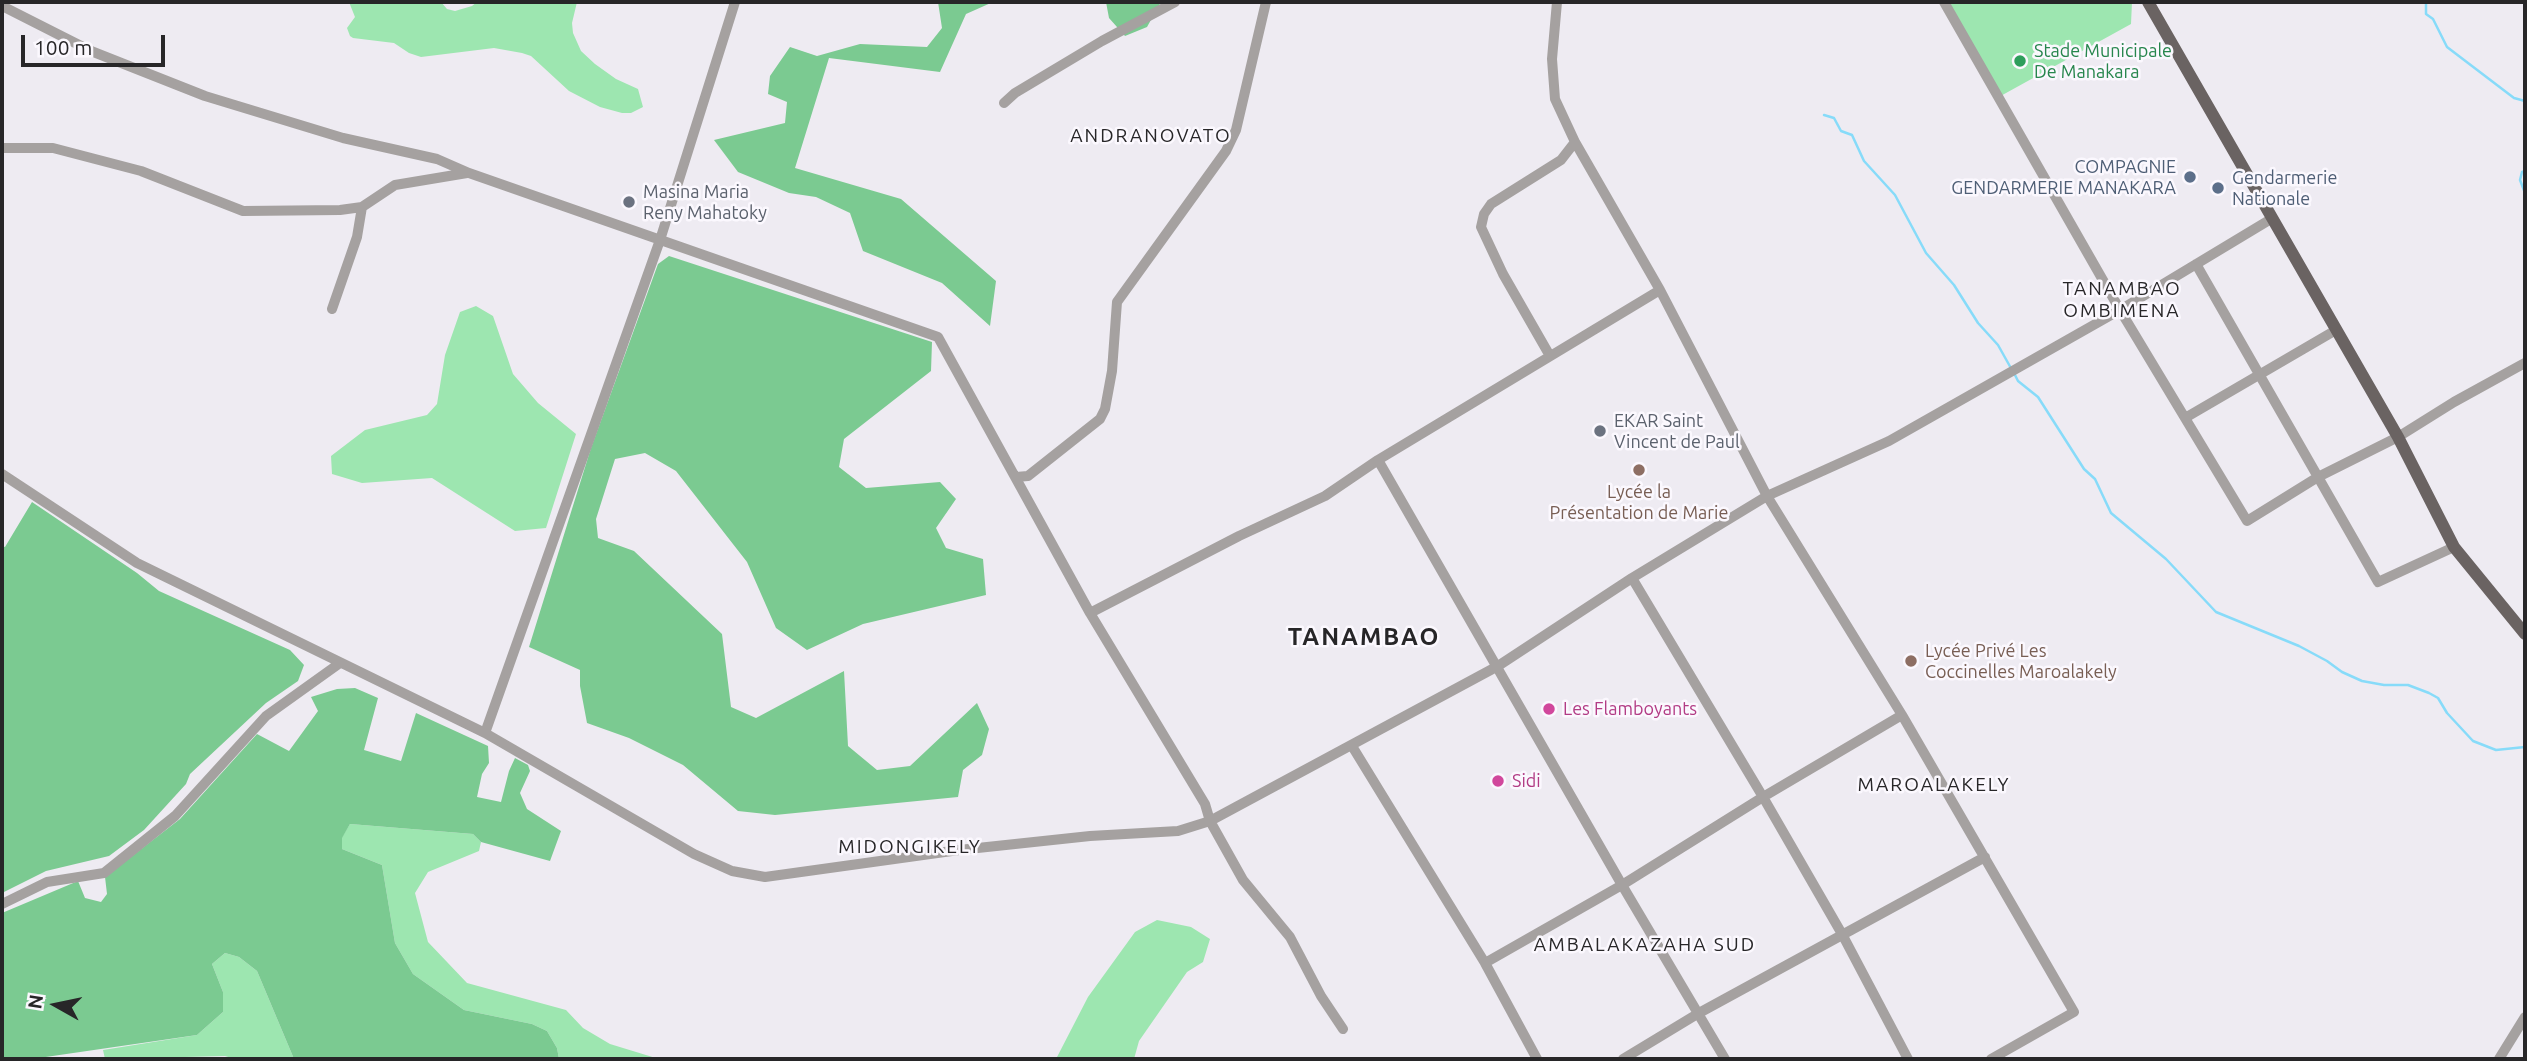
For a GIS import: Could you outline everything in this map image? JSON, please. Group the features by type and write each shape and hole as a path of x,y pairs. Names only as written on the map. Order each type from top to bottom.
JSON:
{"main road":[{"path":"2151,3 2271,219 2399,437 2454,547 2525,634"}],"street":[{"path":"485,733 660,240 735,2"},
{"path":"1004,103 1015,93 1101,41 1175,2"},
{"path":"1016,477 1028,475 1100,419 1105,409 1112,371 1117,302 1226,151 1236,130 1266,2"},
{"path":"1557,2 1552,59 1555,99 1575,142 1660,290 1767,496 1902,715 2074,1012 1991,1059"},
{"path":"1944,2 2120,310 2246,521 2318,477 2399,437 2454,402 2525,363"},
{"path":"2,6 91,51 205,96 343,138 437,159 469,173 938,337 1090,613 1205,804 1210,821 1243,880 1290,937 1321,996 1343,1029"},
{"path":"1550,356 1503,274 1481,228 1484,214 1492,204 1561,160 1575,142"},
{"path":"2,148 53,148 141,171 243,211 340,210 362,207 395,185 469,173"},
{"path":"332,309 357,237 362,207"},
{"path":"2,474 137,562 485,733 694,854 732,871 765,877 959,850 1090,836 1178,831 1210,821 1498,666 1632,578 1767,496 1889,441 2120,310 2271,219"},
{"path":"2196,264 2378,582 2454,547"},
{"path":"1090,613 1239,536 1325,496 1378,460 1660,290"},
{"path":"2185,418 2336,330"},
{"path":"1378,460 1622,885 1726,1059"},
{"path":"1632,578 1842,934 1908,1059"},
{"path":"2,904 47,882 104,873 175,816 266,716 340,663"},
{"path":"1485,963 1622,885 1902,715"},
{"path":"1352,746 1485,963 1537,1059"},
{"path":"1623,1059 1699,1013 1985,857"},
{"path":"2498,1059 2525,1017"}],"green space":[{"path":"349,2 441,2 447,9 455,11 477,2 577,2 572,23 573,33 581,51 616,79 638,89 643,107 631,113 622,113 600,107 569,91 531,56 522,53 494,48 421,57 394,43 353,38 347,28 355,17"},
{"path":"938,2 993,2 966,14 940,72 829,58 795,168 901,199 996,281 990,326 942,283 863,251 850,213 816,197 789,193 738,172 714,140 785,123 787,102 768,94 770,76 790,47 817,56 860,44 927,47 942,28"},
{"path":"1106,2 1161,2 1147,27 1125,36 1109,18"},
{"name":"Stade Municipale De Manakara","path":"1945,2 2132,2 2131,24 1997,98"},
{"path":"669,256 932,342 931,371 844,439 839,467 866,488 940,482 956,499 936,528 946,548 983,559 986,595 863,624 807,650 776,628 747,562 676,471 645,453 615,459 596,519 598,538 634,551 722,634 731,707 756,718 844,671 848,746 877,770 910,766 977,703 989,729 982,755 963,770 958,797 775,815 738,811 683,765 629,738 587,723 580,670 529,647 591,448 658,264"},
{"path":"476,306 493,316 513,374 538,403 576,434 546,528 515,531 432,478 362,483 332,474 331,456 365,430 427,415 437,404 445,355 460,312"},
{"path":"32,502 137,573 159,591 290,650 304,665 298,681 266,703 190,774 186,784 144,830 109,856 46,871 2,893 2,546 5,547"},
{"path":"355,688 378,698 364,750 401,761 416,713 488,746 489,763 482,774 477,797 501,802 515,758 528,765 530,771 520,793 527,809 561,831 550,861 481,842 473,834 350,824 342,838 342,849 382,865 395,943 413,974 464,1010 532,1024 547,1031 557,1048 559,1059 294,1059 257,971 239,957 225,953 212,964 223,992 223,1012 197,1035 32,1059 2,1059 2,913 78,881 85,898 101,902 107,894 105,877 180,819 257,734 289,751 318,711 311,697 337,689"},
{"path":"350,824 473,834 481,842 479,851 428,872 415,893 428,942 467,983 566,1010 583,1028 610,1044 659,1059 559,1059 557,1048 547,1031 532,1024 464,1010 413,974 395,943 382,865 342,849 342,837"},
{"path":"1157,920 1191,927 1210,939 1203,962 1187,972 1139,1041 1134,1059 1056,1059 1088,997 1135,932"},
{"path":"225,953 239,957 257,971 294,1059 235,1059 225,1056 105,1059 103,1050 197,1035 223,1012 223,992 212,964"}],"waterway":[{"path":"2426,2 2426,14 2433,19 2447,47 2514,98 2525,101"},
{"path":"1824,115 1834,118 1841,131 1852,135 1864,161 1895,195 1926,253 1954,285 1978,323 1998,345 2012,370"},
{"path":"2525,171 2522,172 2520,180 2525,193"},
{"path":"2015,375 2018,381 2038,397 2084,469 2095,479 2111,513 2166,559 2216,612 2299,646 2362,681 2408,685 2429,693 2438,698 2447,713 2473,741 2496,750 2525,747"}],"place":[{"name":"Stade Municipale De Manakara","path":"2020,61"},
{"name":"COMPAGNIE GENDARMERIE MANAKARA","path":"2190,177"},
{"name":"Gendarmerie Nationale","path":"2218,188"},
{"name":"Masina Maria Reny Mahatoky","path":"629,202"},
{"name":"EKAR Saint Vincent de Paul","path":"1600,431"},
{"name":"Lycée la Présentation de Marie","path":"1639,470"},
{"name":"Lycée Privé Les Coccinelles Maroalakely","path":"1911,661"},
{"name":"Les Flamboyants","path":"1549,709"},
{"name":"Sidi","path":"1498,781"}],"district":[{"name":"ANDRANOVATO","path":"1151,136"},
{"name":"TANAMBAO OMBIMENA","path":"2122,300"},
{"name":"TANAMBAO","path":"1364,637"},
{"name":"MAROALAKELY","path":"1934,785"},
{"name":"MIDONGIKELY","path":"910,847"},
{"name":"AMBALAKAZAHA SUD","path":"1645,945"}]}
